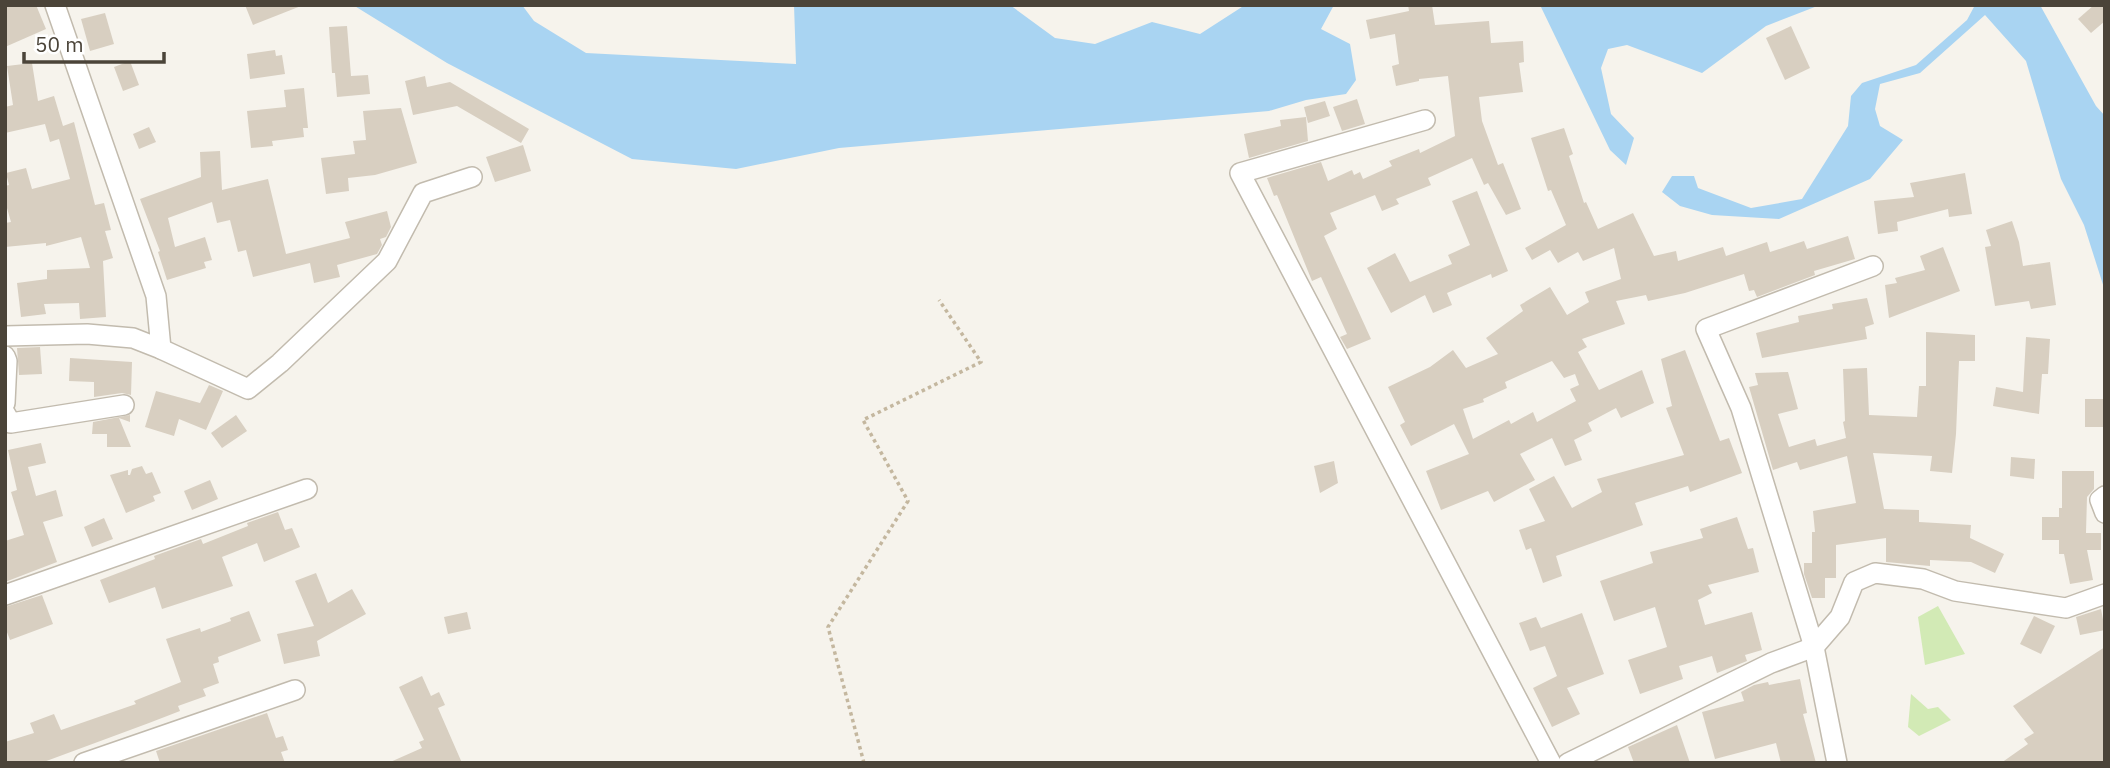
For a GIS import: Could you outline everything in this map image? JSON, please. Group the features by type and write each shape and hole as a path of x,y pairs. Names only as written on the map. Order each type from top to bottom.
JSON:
{"street":[{"path":"55,5 156,296 162,349"},
{"path":"1425,120 1240,173 1550,763"},
{"path":"5,336 86,334 132,338 248,389 280,363 387,261 423,193 471,177"},
{"path":"1837,763 1814,647 1741,408 1706,329 1873,266"},
{"path":"5,356 5,403"},
{"path":"5,413 11,423 124,405"},
{"path":"5,595 307,489"},
{"path":"2105,496 2100,500 2105,513"},
{"path":"1568,763 1771,663 1814,647 1840,617 1854,582 1875,573 1923,579 1955,591 2066,608 2105,594"},
{"path":"84,763 295,691"}],"path":[{"path":"864,763 828,627 908,501 863,420 981,362 939,300"}],"green space":[{"path":"1938,606 1965,654 1925,665 1918,617"},
{"path":"1911,694 1928,709 1938,707 1951,720 1919,736 1908,727"}],"water":[{"path":"353,5 522,5 534,21 586,53 796,64 794,5 1010,5 1055,38 1095,44 1152,22 1200,34 1245,5 1334,5 1321,29 1350,44 1356,80 1346,94 1306,100 1269,111 839,148 736,169 632,159 447,63"},
{"path":"1540,5 1820,5 1766,26 1702,73 1627,45 1608,49 1601,68 1611,114 1634,138 1626,165 1610,150"},
{"path":"1975,5 2040,5 2096,106 2105,116 2105,291 2084,225 2061,179 2026,61 1985,15 1920,73 1880,84 1875,109 1880,126 1903,140 1870,179 1779,219 1712,215 1680,206 1662,192 1672,176 1694,176 1698,188 1751,208 1802,199 1848,126 1851,96 1862,83 1916,65 1967,20"}],"building":[{"path":"5,5 36,5 46,29 5,47"},
{"path":"245,5 301,5 301,6 253,25"},
{"path":"1408,5 1432,5 1435,25 1489,21 1491,43 1523,41 1524,62 1519,63 1523,92 1479,97 1482,121 1498,165 1503,163 1521,209 1506,215 1488,183 1484,185 1472,158 1428,178 1431,185 1396,199 1399,204 1382,211 1375,195 1330,213 1337,229 1324,236 1371,339 1347,349 1340,337 1347,334 1321,277 1312,281 1277,195 1274,196 1267,178 1321,162 1328,181 1352,170 1354,175 1360,172 1363,179 1392,166 1389,161 1419,149 1420,153 1455,136 1448,76 1419,79 1396,86 1392,66 1399,64 1395,34 1370,39 1366,20 1409,11"},
{"path":"2094,5 2105,5 2105,21 2091,33 2078,19"},
{"path":"105,13 114,44 90,51 81,19"},
{"path":"347,26 351,76 368,75 370,94 337,97 335,73 332,73 329,27"},
{"path":"1791,26 1810,68 1785,80 1766,38"},
{"path":"275,50 276,56 282,55 285,74 250,79 247,54"},
{"path":"130,61 139,85 123,91 114,67"},
{"path":"32,63 38,101 54,96 63,126 74,122 95,205 104,203 111,230 105,231 113,258 103,261 106,317 80,319 79,303 44,304 46,314 21,317 17,283 47,279 47,270 90,268 81,237 46,246 46,243 5,247 5,223 11,222 5,201 5,186 9,185 6,173 26,168 32,189 70,179 59,139 50,142 45,124 5,133 5,107 13,105 7,66"},
{"path":"425,76 427,87 450,82 529,129 521,143 457,106 413,115 405,81"},
{"path":"304,88 308,128 303,128 304,137 272,141 273,146 251,148 247,111 286,107 284,90"},
{"path":"1357,99 1365,124 1342,131 1333,107"},
{"path":"1325,101 1330,116 1308,123 1304,107"},
{"path":"401,108 417,163 375,175 348,178 349,191 326,194 321,158 355,154 353,141 366,140 363,111"},
{"path":"1306,117 1308,141 1249,158 1244,134 1281,126 1280,120"},
{"path":"149,127 156,142 139,149 133,134"},
{"path":"1564,128 1573,154 1569,156 1584,203 1586,202 1598,229 1633,213 1654,256 1676,251 1678,261 1723,247 1726,256 1767,242 1770,252 1804,241 1807,249 1848,236 1855,259 1814,271 1815,275 1757,297 1754,290 1749,291 1744,274 1685,293 1648,301 1646,295 1616,301 1625,324 1582,339 1587,347 1578,352 1599,390 1642,370 1654,403 1621,418 1616,408 1588,423 1592,431 1574,440 1582,460 1565,466 1552,438 1520,454 1535,480 1494,502 1488,491 1441,510 1426,471 1469,454 1454,424 1411,446 1400,425 1405,422 1388,387 1430,367 1453,350 1466,368 1498,354 1486,338 1523,311 1520,305 1550,287 1567,315 1589,302 1585,292 1621,279 1614,248 1583,261 1578,252 1558,263 1550,250 1532,260 1525,248 1566,225 1551,190 1548,191 1531,138","holes":["1552,361 1564,378 1575,374 1579,385 1570,389 1576,401 1537,422 1533,412 1511,424 1509,420 1473,439 1463,409 1484,402 1483,399 1507,388 1505,382"]},
{"path":"523,145 531,171 495,182 486,157"},
{"path":"220,151 222,190 268,179 286,254 350,238 345,222 387,211 391,227 386,237 380,239 382,245 377,254 337,265 340,277 314,283 310,263 253,277 246,250 238,252 230,220 217,223 212,202 168,218 175,247 205,237 212,260 204,262 206,268 167,280 158,252 160,251 140,199 201,177 200,152"},
{"path":"1965,173 1972,214 1949,217 1948,209 1897,222 1898,231 1878,234 1874,201 1914,197 1910,183"},
{"path":"1477,191 1508,271 1492,278 1491,274 1447,293 1452,305 1433,313 1425,295 1391,313 1367,268 1395,253 1410,282 1452,264 1448,255 1470,245 1452,201"},
{"path":"2012,221 2023,266 2050,262 2056,305 2031,309 2029,301 1995,306 1985,247 1991,246 1986,230"},
{"path":"1943,247 1960,291 1889,318 1885,285 1897,283 1895,278 1925,270 1920,256"},
{"path":"1867,298 1874,324 1865,327 1867,339 1762,358 1756,333 1799,322 1798,316 1833,309 1832,304"},
{"path":"1926,332 1975,335 1975,361 1959,361 1952,473 1930,471 1932,456 1873,453 1884,509 1919,510 1919,522 1971,525 1970,538 2004,554 1995,573 1971,562 1930,560 1930,566 1886,562 1886,538 1836,545 1836,578 1825,578 1825,598 1812,598 1804,574 1804,563 1812,563 1812,532 1815,532 1813,511 1856,503 1847,456 1800,470 1797,462 1773,470 1749,387 1758,385 1755,373 1788,372 1798,409 1778,414 1789,447 1815,439 1817,446 1846,438 1843,422 1843,369 1867,368 1869,415 1917,417 1919,386 1926,386"},
{"path":"2026,337 2050,339 2048,374 2042,374 2039,414 1993,406 1996,387 2023,392"},
{"path":"40,347 42,374 19,375 17,348"},
{"path":"1685,350 1720,441 1729,438 1742,473 1690,492 1688,486 1635,503 1643,525 1556,556 1562,576 1543,583 1531,548 1526,550 1519,530 1545,521 1529,489 1554,476 1572,508 1602,492 1597,479 1684,455 1666,408 1672,406 1661,359"},
{"path":"70,358 132,362 131,395 122,393 94,397 94,382 69,381"},
{"path":"209,385 223,391 206,430 179,419 174,436 145,427 156,391 200,403"},
{"path":"2085,399 2105,399 2105,427 2085,427"},
{"path":"130,415 130,422 119,418 131,447 107,447 107,434 92,434 93,422"},
{"path":"236,415 247,431 222,448 211,433"},
{"path":"41,443 46,463 28,467 36,496 56,490 63,516 43,522 57,562 5,582 5,541 24,535 11,492 17,490 8,450"},
{"path":"2011,457 2035,459 2034,479 2010,476"},
{"path":"1334,461 1338,483 1320,493 1314,466"},
{"path":"142,466 146,474 152,472 161,493 153,496 155,501 126,513 110,475 128,470 130,475 132,469"},
{"path":"2062,471 2094,471 2094,489 2087,497 2086,533 2101,533 2101,550 2087,550 2093,580 2070,584 2064,554 2059,554 2059,540 2042,540 2042,517 2059,517 2059,508 2062,508"},
{"path":"210,480 218,499 192,510 184,491"},
{"path":"278,512 285,530 292,528 300,547 264,562 257,543 222,557 233,586 162,609 155,587 109,603 100,580 155,559 154,556 201,539 203,544"},
{"path":"1737,517 1748,549 1753,548 1759,572 1708,585 1712,593 1698,600 1705,625 1752,612 1762,650 1745,655 1747,661 1717,673 1712,656 1679,666 1683,679 1640,694 1628,660 1667,647 1655,607 1614,621 1600,581 1653,563 1650,552 1703,538 1700,529"},
{"path":"104,518 113,539 92,547 84,527"},
{"path":"316,573 328,603 352,589 366,614 317,641 320,656 284,664 277,634 314,626 295,581"},
{"path":"42,595 53,624 10,640 5,627 5,607"},
{"path":"2101,609 2105,630 2080,635 2076,617"},
{"path":"249,611 261,641 218,657 219,662 213,664 219,683 203,689 206,696 178,706 180,711 41,763 5,763 5,742 34,733 30,723 54,714 61,730 136,704 134,701 181,682 166,639 200,628 201,632"},
{"path":"467,612 471,629 448,634 444,617"},
{"path":"1582,613 1604,674 1567,688 1580,714 1552,727 1533,688 1557,676 1545,646 1530,651 1519,623 1536,617 1541,628"},
{"path":"2034,616 2055,626 2041,654 2020,644"},
{"path":"2105,647 2105,763 2001,763 2028,744 2024,739 2034,733 2013,706"},
{"path":"422,676 431,696 439,692 445,705 438,708 462,763 388,763 422,748 419,742 424,740 399,687"},
{"path":"1800,679 1807,713 1803,714 1816,763 1781,763 1776,743 1715,759 1702,712 1744,701 1741,692 1754,685"},
{"path":"267,713 276,738 283,736 288,750 281,752 285,763 160,763 156,751"},
{"path":"1677,725 1690,763 1634,763 1628,747"}]}
